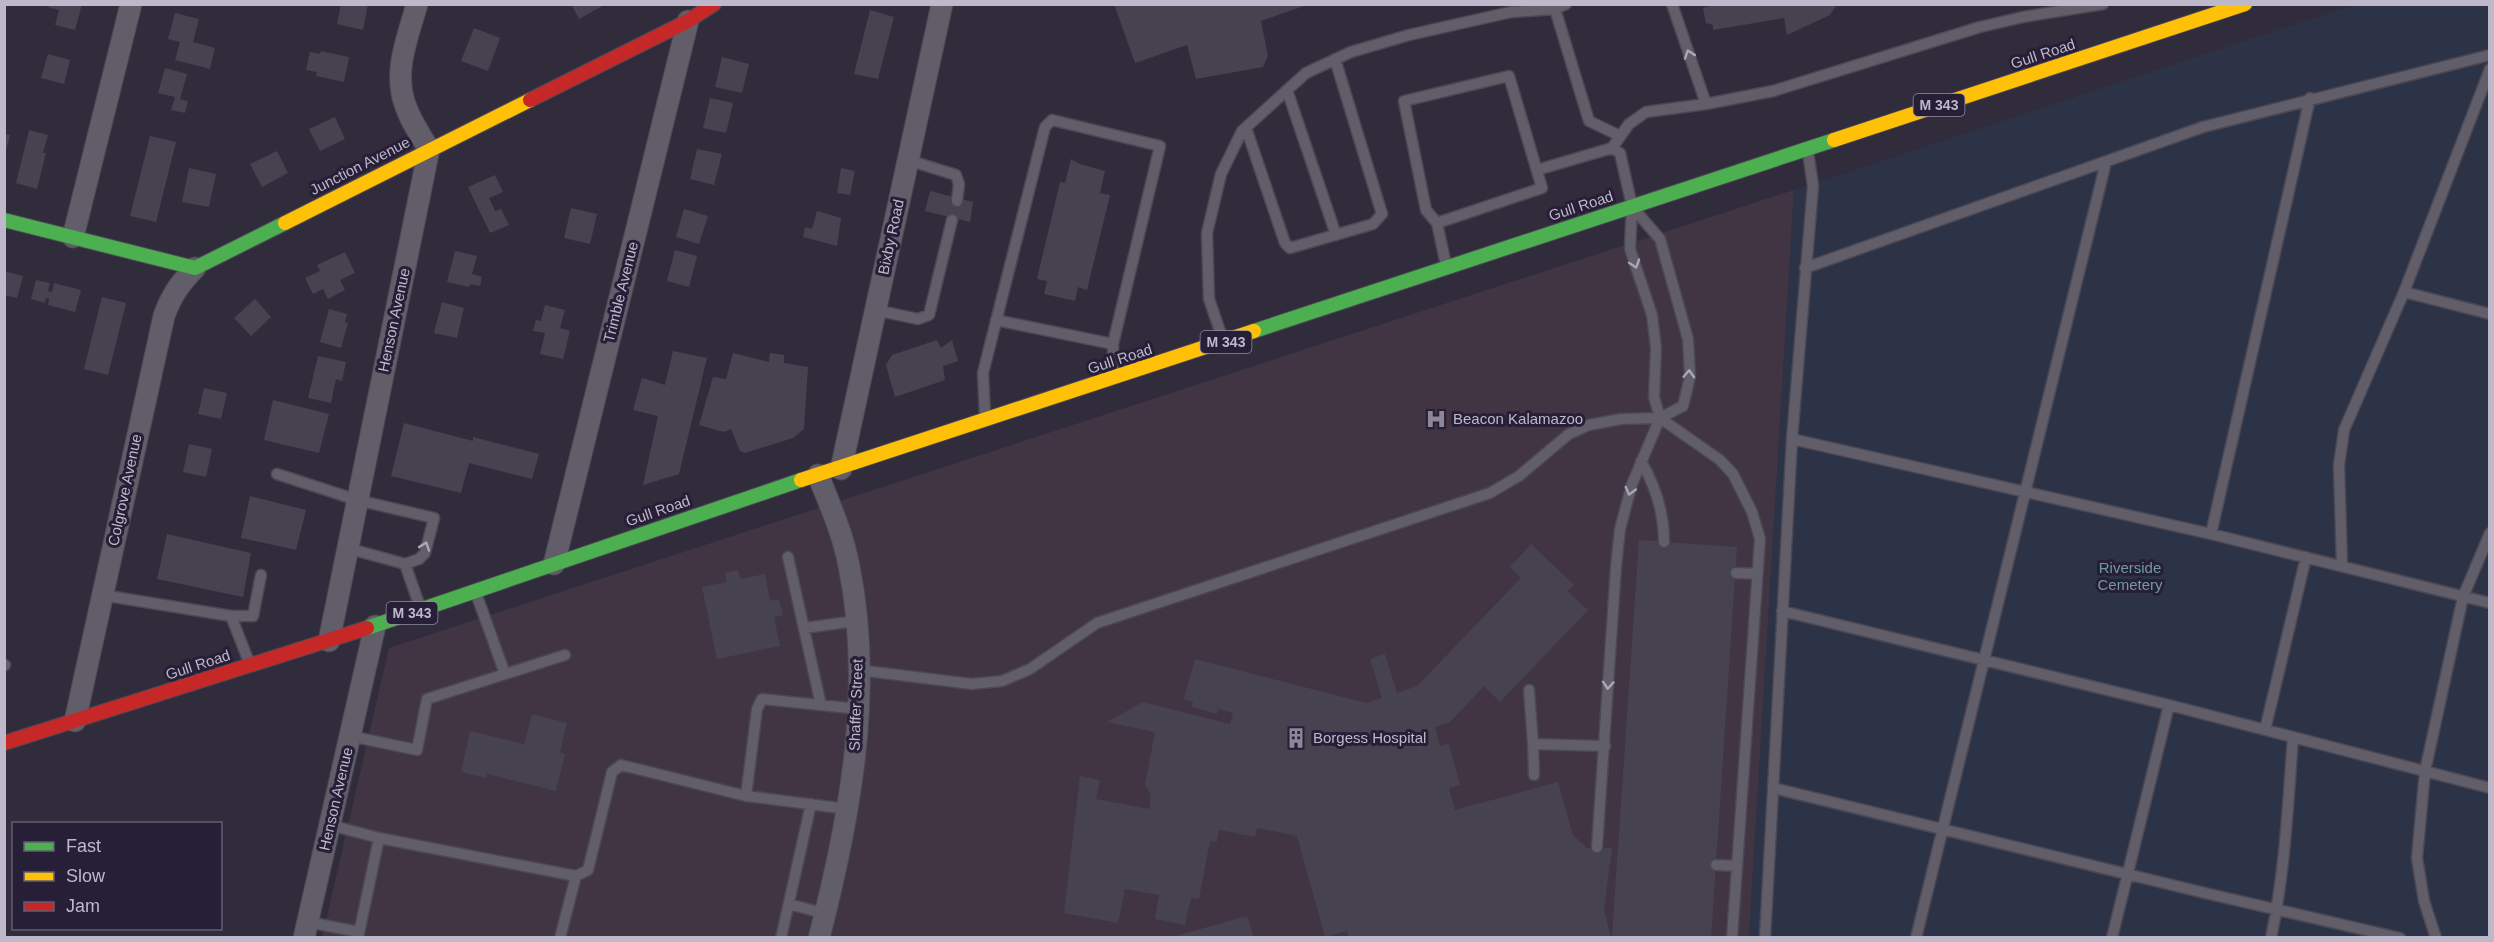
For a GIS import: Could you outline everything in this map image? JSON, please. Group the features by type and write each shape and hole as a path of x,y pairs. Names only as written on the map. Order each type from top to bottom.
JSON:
{"main road":[{"name":"Junction Avenue","path":"195,268 688,21 714,4"},
{"name":"Gull Road","path":"4,744 375,626 818,475 2245,4"},
{"path":"4,220 195,268"}],"street":[{"path":"74,237 131,4"},
{"path":"417,4 399,79 405,106 429,149"},
{"name":"Bixby Road","path":"841,469 942,4"},
{"name":"Trimble Avenue","path":"554,564 688,21"},
{"name":"Henson Avenue","path":"329,641 429,149"},
{"name":"Colgrove Avenue","path":"75,721 164,316 170,297 195,268"},
{"name":"Shaffer Street","path":"818,475 837,520 849,566 855,621 859,709 847,809 837,867 819,938"},
{"name":"Henson Avenue","path":"306,930 375,626"}],"lane":[{"path":"1224,342 1209,299 1207,233 1221,174 1246,128 1306,73 1351,52 1409,35 1511,12 1555,9 1566,4"},
{"path":"1672,4 1706,104"},
{"path":"1537,170 1612,148 1629,124 1646,112 1706,104 1773,91 1980,27 2023,17 2103,4"},
{"path":"1555,9 1589,121 1620,136"},
{"path":"1805,268 2203,127 2310,98 2490,55"},
{"path":"1246,128 1285,243 1290,248 1373,224 1382,214 1335,59"},
{"path":"2342,566 2339,465 2344,430 2404,292 2490,69"},
{"path":"1437,223 1542,188 1509,76 1404,101 1426,210 1437,223 1447,268"},
{"path":"1287,90 1336,235"},
{"path":"2211,534 2310,98"},
{"path":"986,421 983,373 1045,127 1052,120 1160,146 1113,344 1113,379"},
{"path":"1612,148 1620,153 1632,206 1630,249 1652,315 1656,348 1654,397 1660,418 1720,460 1733,474 1752,512 1760,539 1732,938"},
{"path":"1765,938 1792,439 1813,186 1808,149"},
{"path":"908,159 956,175 959,184 957,201"},
{"path":"1916,938 2106,162"},
{"path":"858,670 972,684 1002,681 1030,669 1097,623 1490,493 1519,476 1569,434 1589,425 1621,419 1660,418 1683,406 1690,377 1688,339 1660,239 1632,206"},
{"path":"875,310 918,319 928,315 952,220"},
{"path":"2404,292 2490,314"},
{"path":"996,320 1113,344"},
{"path":"1597,847 1620,529 1632,484 1660,418"},
{"path":"1792,439 2211,534 2490,603"},
{"path":"1641,461 1654,484 1664,520 1664,542"},
{"path":"277,474 357,500 434,518 424,553 419,560 405,564 347,548"},
{"path":"2436,938 2424,901 2417,858 2425,771 2463,597 2490,533"},
{"path":"788,557 821,705"},
{"path":"2265,730 2306,557"},
{"path":"405,564 421,610"},
{"path":"1736,573 1757,574"},
{"path":"102,595 231,616 253,616 261,575"},
{"path":"475,591 504,674"},
{"path":"1782,611 2169,705 2490,788"},
{"path":"231,616 251,666"},
{"path":"804,628 855,621"},
{"path":"350,736 417,750 427,699 565,655"},
{"path":"1529,690 1534,775"},
{"path":"746,796 757,709 762,699 859,709"},
{"path":"2112,938 2169,705"},
{"path":"2271,938 2277,909 2285,840 2293,737"},
{"path":"1533,744 1605,746"},
{"path":"330,825 379,837 576,876 588,870 612,772 621,765 746,796 847,809"},
{"path":"1773,788 2400,938"},
{"path":"781,938 811,804"},
{"path":"306,930 358,935 379,837"},
{"path":"1716,865 1737,866"},
{"path":"560,938 576,876"},
{"path":"789,904 825,914"}],"shaded area":[{"name":"Beacon Kalamazoo","path":"1794,190 1749,937 322,938 389,648"}],"green space":[{"name":"Riverside Cemetery","path":"2354,5 2489,5 2489,937 1749,938 1794,190"}],"building":[{"path":"49,4 82,4 75,30 55,25 59,10 48,7"},
{"path":"341,4 368,4 363,30 337,24"},
{"path":"571,4 606,4 579,19"},
{"path":"1114,4 1307,5 1261,21 1268,56 1263,67 1196,79 1187,45 1135,63"},
{"path":"1715,4 1836,4 1836,6 1830,15 1787,35 1784,18 1713,30 1713,25 1706,23 1703,8"},
{"path":"870,10 894,17 878,79 854,74"},
{"path":"175,13 199,19 193,42 215,48 210,69 175,60 180,42 168,39"},
{"path":"474,28 500,38 488,71 461,61"},
{"path":"321,51 349,57 344,82 316,76 317,72 306,70 310,52 320,54"},
{"path":"48,54 70,60 64,84 41,78"},
{"path":"722,57 749,64 742,93 715,87"},
{"path":"165,68 187,74 180,99 188,101 185,113 171,110 175,97 158,93"},
{"path":"710,98 733,103 726,133 703,128"},
{"path":"335,117 345,139 320,151 309,129"},
{"path":"29,130 48,135 37,189 16,183"},
{"path":"4,134 10,135 5,154 4,153"},
{"path":"150,136 176,142 156,222 130,216"},
{"path":"697,149 722,154 714,185 690,179"},
{"path":"277,151 288,173 262,187 250,164"},
{"path":"1071,159 1105,171 1100,193 1110,195 1087,290 1078,287 1075,301 1044,294 1047,281 1037,279 1060,182 1065,183"},
{"path":"189,168 216,174 209,207 182,202"},
{"path":"841,168 855,171 850,195 837,193"},
{"path":"495,175 503,192 489,198 495,211 501,209 509,225 490,233 468,187"},
{"path":"930,191 973,202 970,222 925,211"},
{"path":"571,208 597,214 590,244 564,238"},
{"path":"684,209 708,216 699,244 676,237"},
{"path":"817,211 841,218 837,246 803,237 805,227 812,229"},
{"path":"675,250 697,256 689,287 667,281"},
{"path":"455,251 477,256 472,274 482,277 480,286 470,284 469,287 447,282"},
{"path":"345,252 355,273 340,280 345,290 328,299 323,289 313,294 305,278 320,271 317,265"},
{"path":"4,271 23,276 17,298 4,295"},
{"path":"36,280 50,283 48,291 52,292 54,283 81,290 75,312 48,305 49,299 46,298 45,303 31,299"},
{"path":"102,297 126,303 108,375 84,369"},
{"path":"255,299 271,317 251,336 234,318"},
{"path":"442,302 464,308 457,338 434,333"},
{"path":"545,305 565,310 560,328 570,331 563,359 540,354 545,333 533,331 536,320 541,321"},
{"path":"329,309 347,314 345,322 348,323 341,348 320,342"},
{"path":"937,340 941,348 952,340 958,361 943,366 945,380 895,397 886,365 892,355"},
{"path":"673,351 707,358 679,474 643,485 658,416 633,410 642,378 665,385"},
{"path":"733,353 769,362 770,353 784,355 784,363 808,367 804,429 793,438 745,453 740,451 731,429 724,432 699,425 713,377 726,379"},
{"path":"318,356 346,362 342,381 336,379 331,403 308,398"},
{"path":"204,388 227,393 221,419 198,414"},
{"path":"273,400 329,414 319,453 264,440"},
{"path":"404,423 473,441 473,437 539,454 532,479 469,463 461,493 391,476"},
{"path":"189,444 212,449 206,477 183,472"},
{"path":"250,496 306,510 296,550 241,538"},
{"path":"167,534 251,553 243,597 157,579"},
{"path":"1639,540 1737,547 1711,938 1612,936"},
{"name":"Borgess Hospital","path":"1531,544 1574,585 1567,591 1588,610 1500,702 1484,686 1449,723 1435,727 1440,746 1449,744 1460,785 1449,788 1455,810 1558,782 1573,835 1587,848 1612,848 1604,909 1611,938 1349,938 1347,931 1325,937 1297,836 1257,828 1255,837 1219,830 1217,842 1210,841 1199,899 1191,898 1185,925 1155,919 1159,895 1125,889 1118,923 1064,913 1080,776 1100,780 1096,799 1149,809 1151,795 1145,784 1155,732 1107,722 1143,702 1230,724 1233,713 1218,709 1217,714 1192,707 1193,702 1184,699 1195,659 1366,703 1382,698 1370,659 1385,654 1397,693 1417,686 1521,578 1510,567"},
{"path":"738,570 740,579 765,574 770,601 779,599 783,615 774,617 780,646 717,659 702,587 727,582 725,573"},
{"path":"532,714 567,723 560,752 565,754 556,791 487,774 486,778 461,772 470,731 524,744"},
{"path":"1247,916 1254,938 1172,938 1172,937"}],"traffic: fast":[{"path":"1254,331 1834,140"},
{"path":"4,220 195,268 285,223"},
{"path":"367,628 801,480"}],"traffic: slow":[{"path":"1834,140 2245,4"},
{"path":"285,223 530,100"},
{"path":"801,480 1254,331"}],"traffic: jam":[{"path":"530,100 688,21 714,4"},
{"path":"4,743 367,628"}],"place":[{"name":"Beacon Kalamazoo","path":"1436,419"},
{"name":"Borgess Hospital","path":"1296,738"}]}
